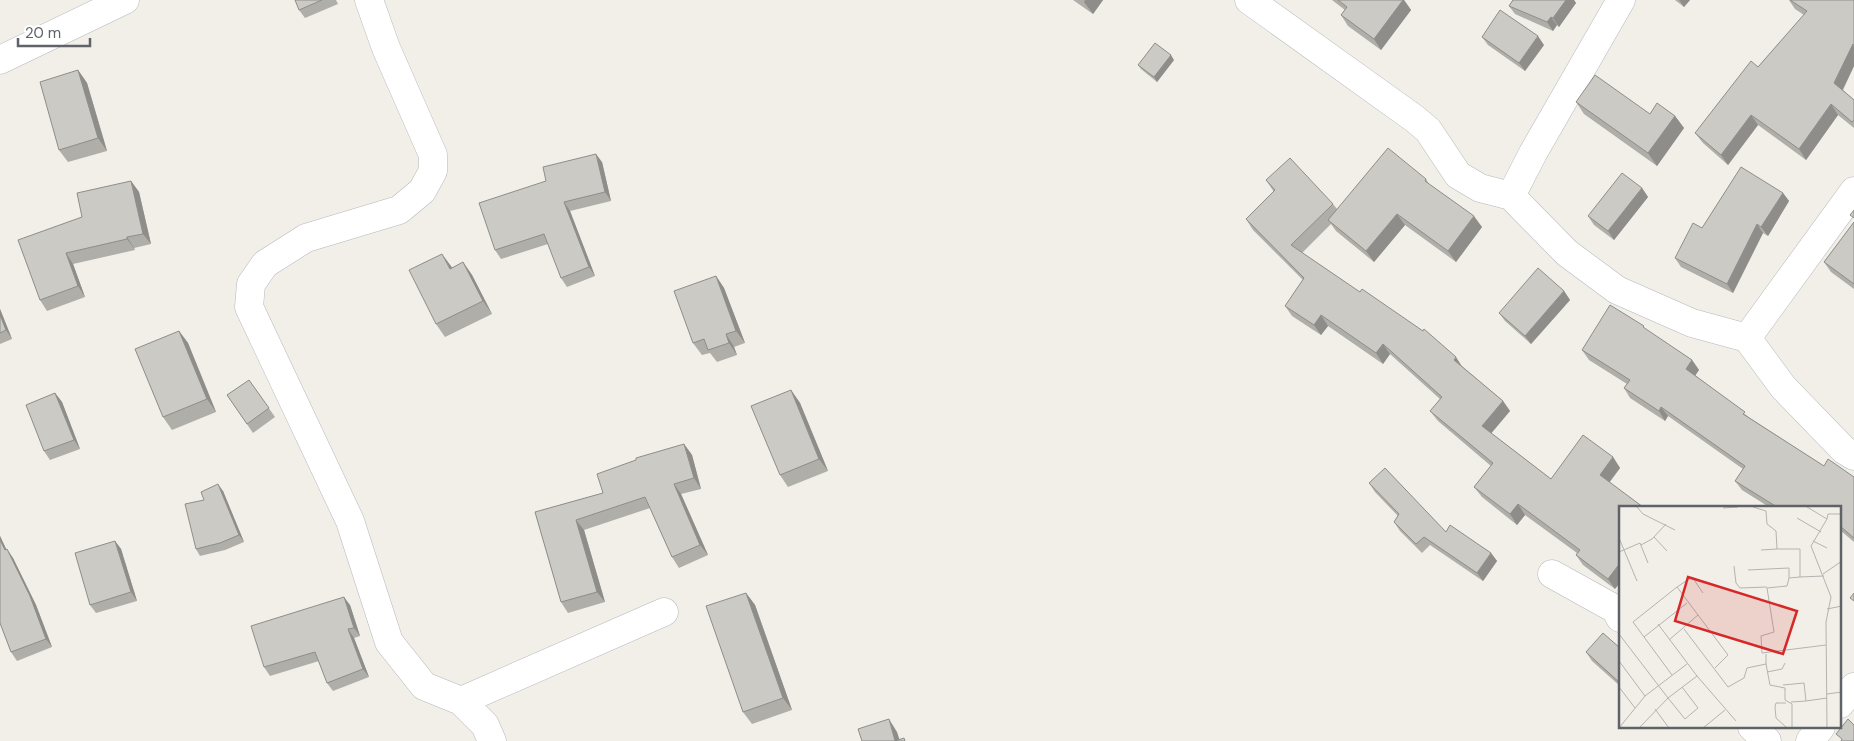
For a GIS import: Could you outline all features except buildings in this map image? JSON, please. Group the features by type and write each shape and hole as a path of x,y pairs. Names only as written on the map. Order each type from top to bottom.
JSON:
{"street":[{"path":"0,60 125,0"},
{"path":"369,0 386,48 433,155 433,171 422,191 399,210 306,238 264,264 251,284 249,307 350,521 389,642 424,686 461,701 485,724 492,741"},
{"path":"1249,0 1428,130 1458,175 1480,188 1511,196 1567,253 1616,290 1692,323 1747,338 1783,387 1844,450 1854,456"},
{"path":"1511,196 1533,153 1621,0"},
{"path":"1747,338 1854,191"},
{"path":"1552,574 1615,609 1619,616"},
{"path":"461,701 664,612"},
{"path":"1842,702 1854,687"},
{"path":"1753,728 1767,741"},
{"path":"1810,741 1820,728"}]}
